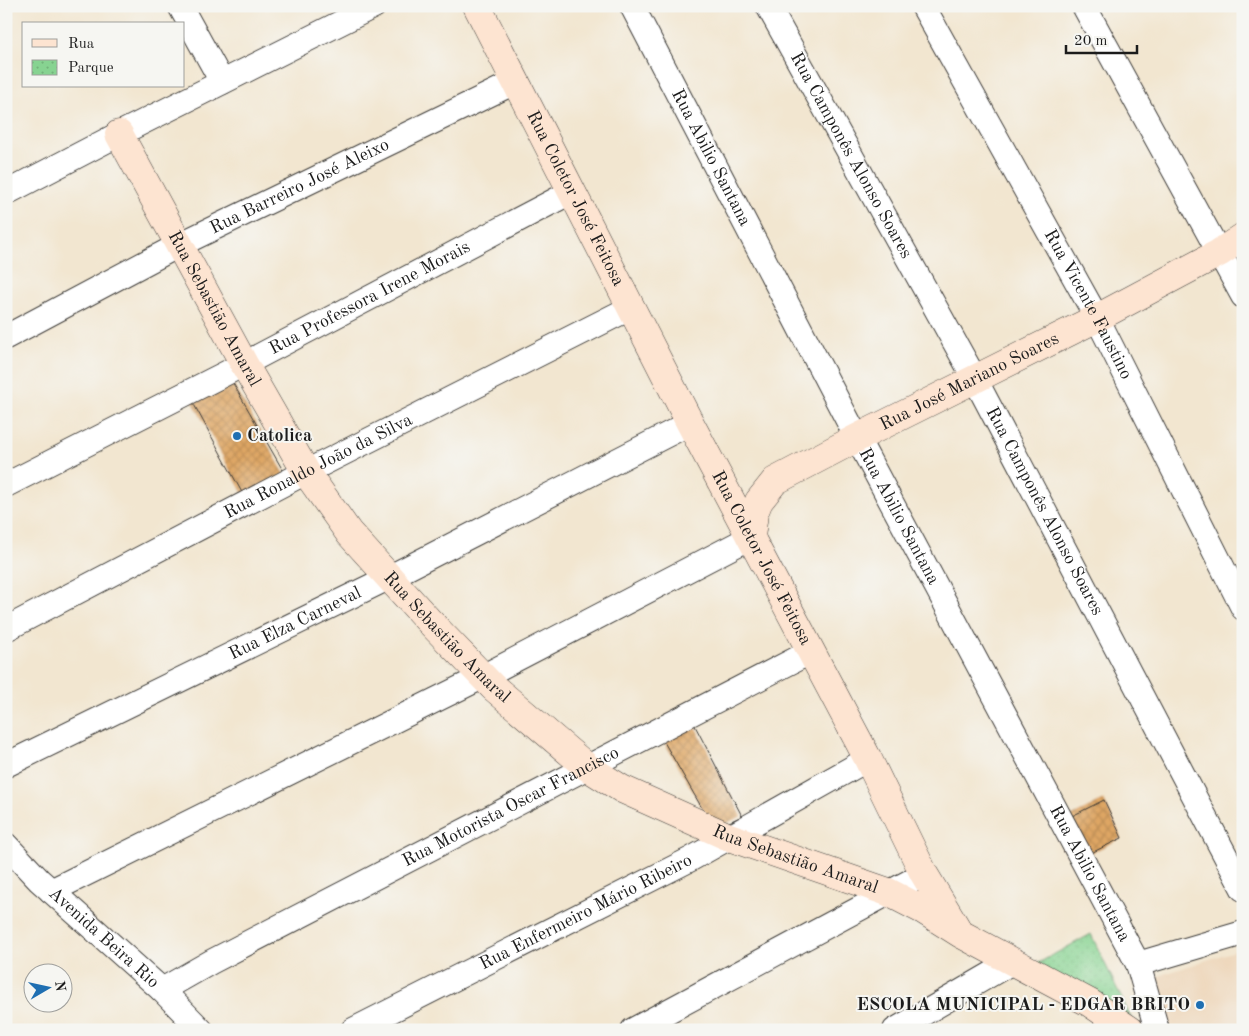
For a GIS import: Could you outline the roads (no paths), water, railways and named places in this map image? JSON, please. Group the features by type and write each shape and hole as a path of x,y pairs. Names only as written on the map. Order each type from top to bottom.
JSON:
{"street":[{"path":"180,6 222,82"},
{"path":"6,193 222,82 337,15 374,6"},
{"name":"Rua Coletor José Feitosa","path":"477,6 690,423 868,759 924,874 961,934 1090,1004 1130,1030"},
{"name":"Rua Abilio Santana","path":"632,6 857,438 1138,964 1157,1030"},
{"name":"Rua Camponês Alonso Soares","path":"768,6 975,379 1243,889"},
{"name":"Rua Vicente Faustino","path":"922,6 1097,318 1243,608"},
{"path":"1084,6 1243,296"},
{"name":"Rua Barreiro José Aleixo","path":"6,337 179,246 515,82"},
{"name":"Rua Sebastião Amaral","path":"119,134 244,364 306,472 349,532 482,677 587,767 622,789 729,837 888,892 923,910 961,934"},
{"name":"Rua Professora Irene Morais","path":"6,485 244,364 571,192"},
{"name":"Rua José Mariano Soares","path":"751,537 754,513 759,501 775,482 857,438 1097,318 1243,237"},
{"name":"Rua Ronaldo João da Silva","path":"6,629 306,472 632,307"},
{"name":"Rua Elza Carneval","path":"6,765 390,577 690,423"},
{"path":"51,891 482,677 751,537"},
{"name":"Rua Motorista Oscar Francisco","path":"162,990 211,962 810,652"},
{"name":"Rua Enfermeiro Mário Ribeiro","path":"353,1030 691,859 868,759"},
{"name":"Avenida Beira Rio","path":"6,845 51,891 162,990 201,1030"},
{"path":"633,1030 924,874"},
{"path":"1138,964 1243,933"},
{"path":"894,1030 1012,962"}],"place":[{"name":"Catolica","path":"237,436"},
{"name":"ESCOLA MUNICIPAL - EDGAR BRITO","path":"1200,1005"}]}
